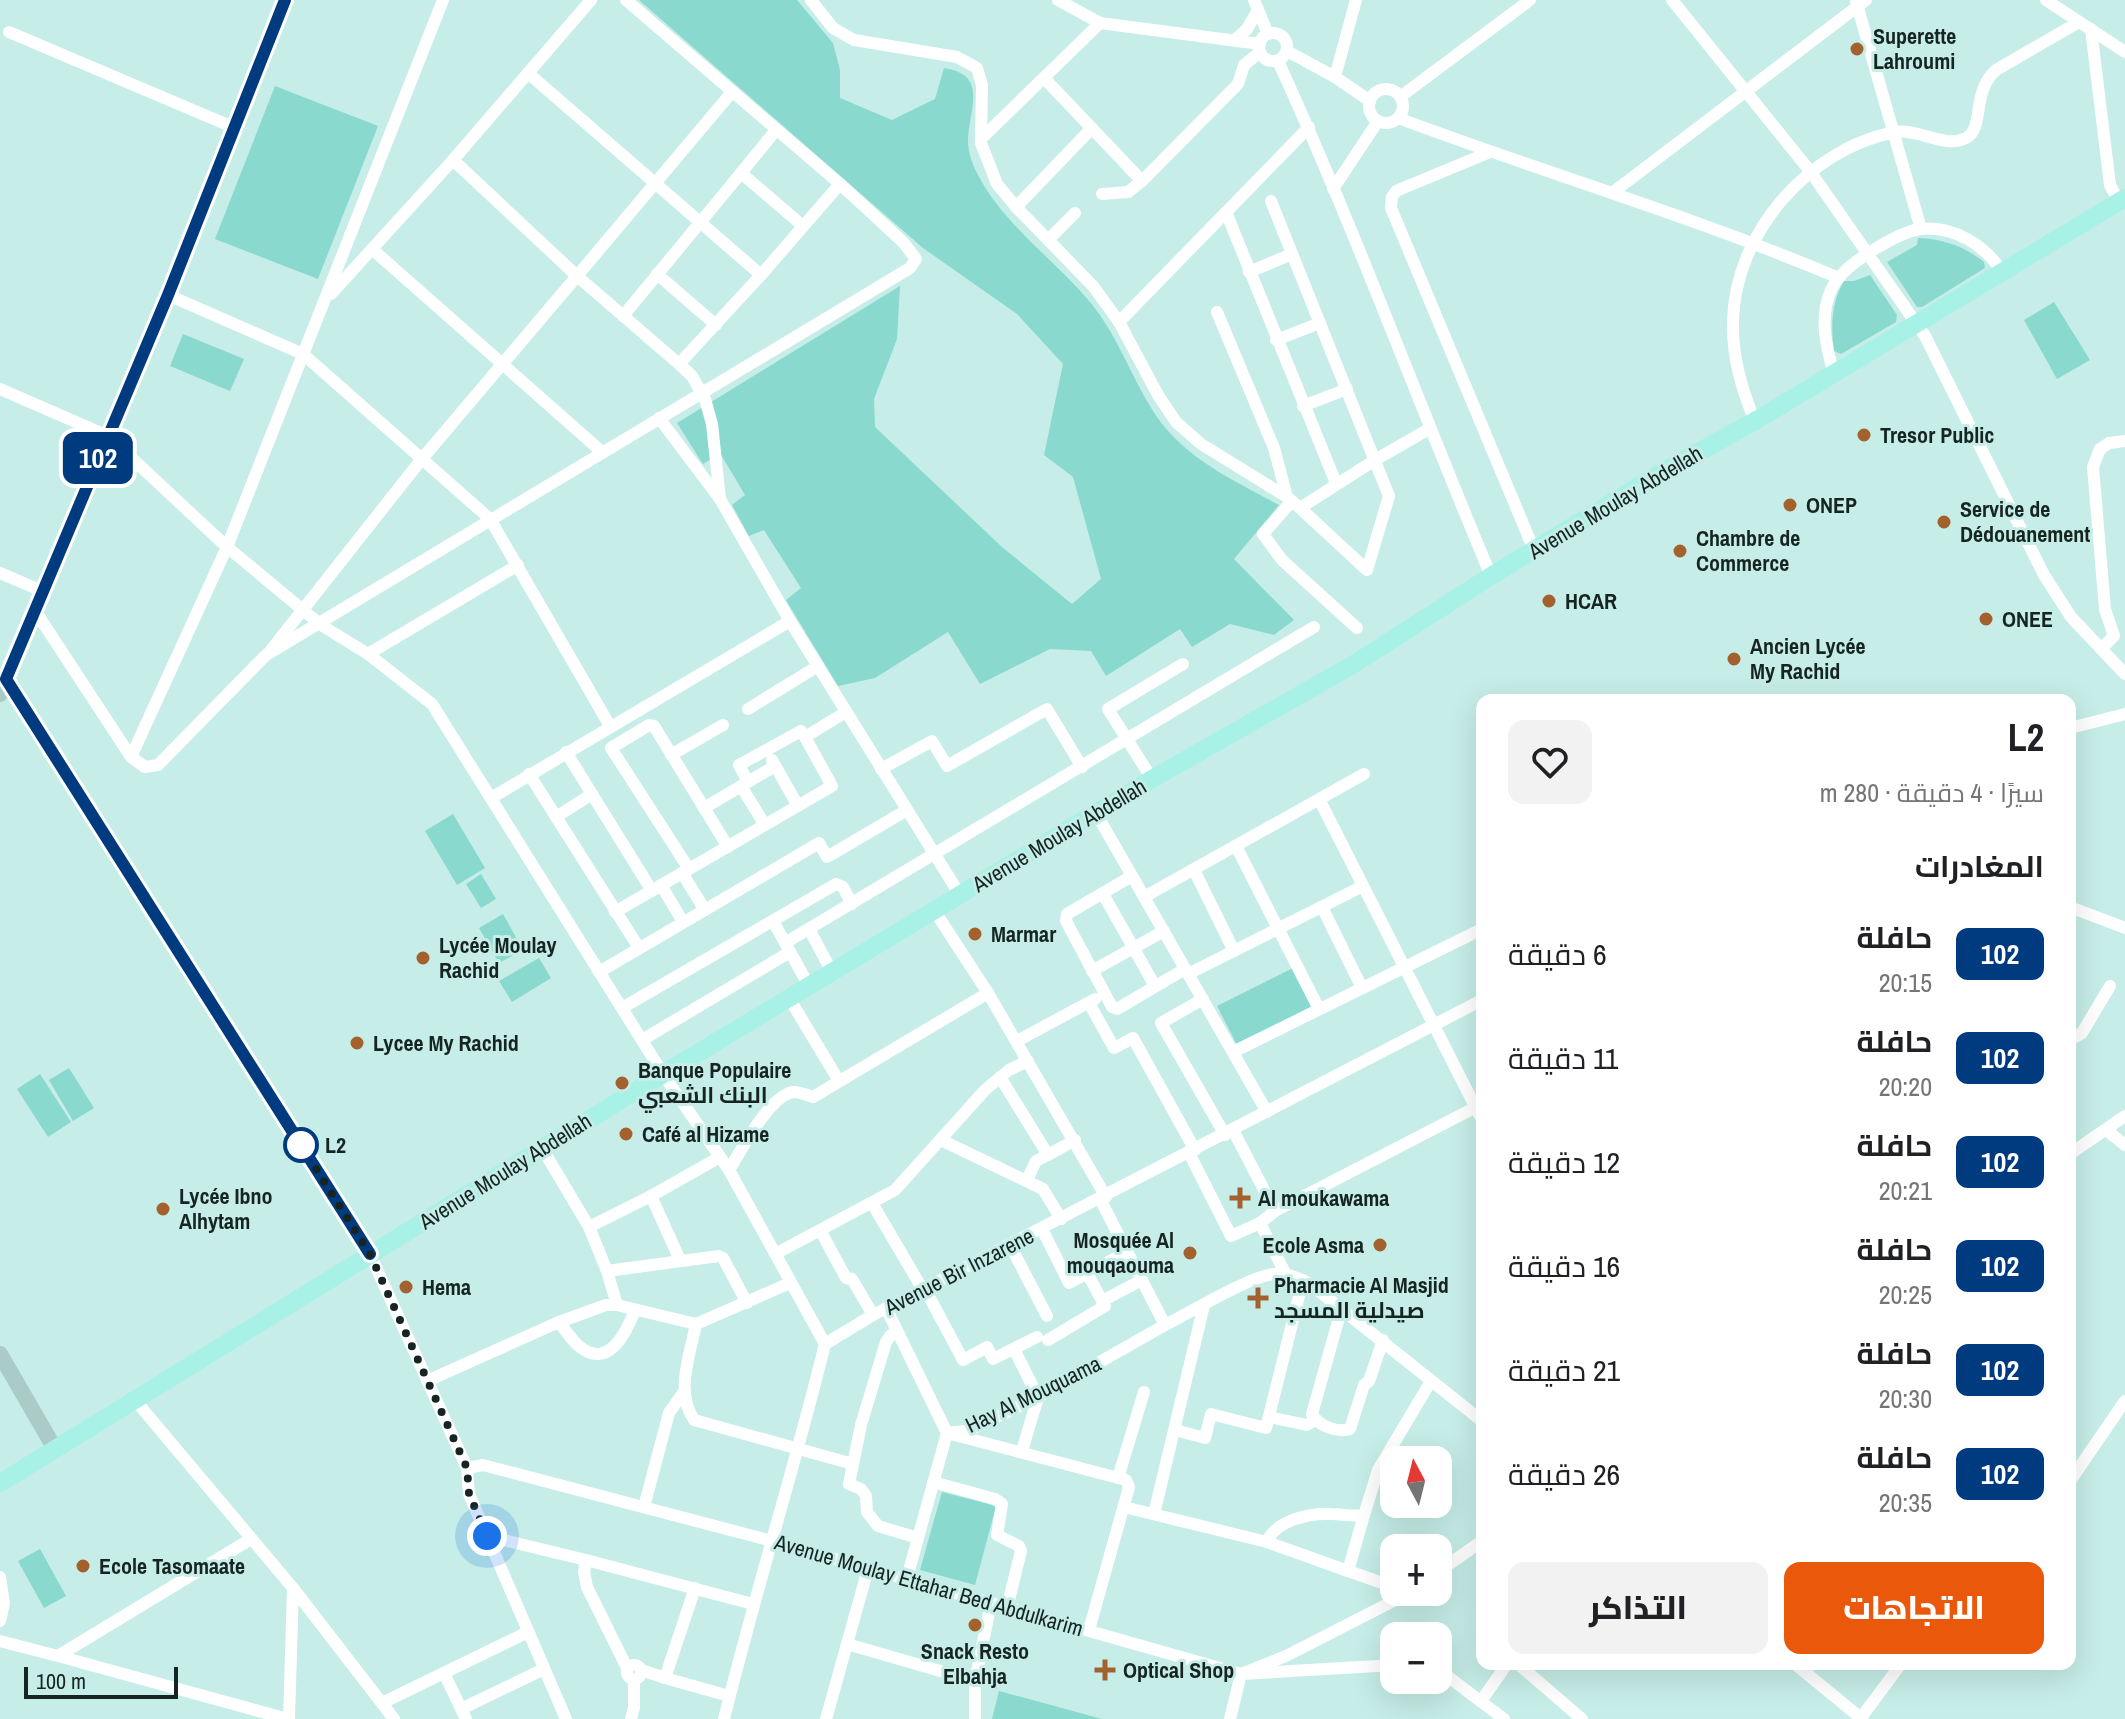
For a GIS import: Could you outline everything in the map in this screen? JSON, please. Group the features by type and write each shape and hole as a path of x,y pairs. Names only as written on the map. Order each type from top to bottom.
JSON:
{"main road":[{"name":"Avenue Moulay Abdellah","path":"0,1483 934,910 1152,779 1354,664 1657,475 1755,421 2122,200"}],"street":[{"path":"285,0 168,295 3,686 370,1254 467,1468 469,1494 566,1719"},
{"path":"131,757 227,547 443,0"},
{"path":"326,299 453,160 591,0"},
{"path":"266,655 321,625 490,519 910,268 916,259 903,242 840,184 626,0"},
{"path":"811,0 833,28 854,40 957,57 977,68 982,85 982,138 986,159 997,184 1093,286 1119,322 1176,422 1201,444 1293,502 1367,570 1389,496 1271,201"},
{"path":"1058,0 1100,23 1263,43"},
{"path":"1335,77 1356,0"},
{"path":"1400,97 1530,0"},
{"path":"1672,0 1810,171 1917,324 2044,575 2071,617 2125,674"},
{"path":"2046,0 2125,52"},
{"path":"1612,193 1747,93 1860,2 1921,229"},
{"path":"1233,39 1247,29 1256,5"},
{"path":"1256,5 1265,59 1283,56 1335,77 1370,101"},
{"path":"982,138 1100,23"},
{"path":"1755,421 1741,382 1733,321 1744,264 1770,216 1810,171 1832,156 1895,132 1913,132 1954,142 1964,139 1976,128 1980,92 1986,78 1996,70 2085,26"},
{"path":"2085,26 2110,185 2122,200"},
{"path":"9,32 235,128"},
{"path":"1102,194 1128,192 1142,181 1238,84 1244,65 1263,43 1277,34 1285,39 1283,56 1309,127 1491,576"},
{"path":"1233,39 1244,65"},
{"path":"528,73 761,275"},
{"path":"1044,78 1142,181"},
{"path":"1381,90 1392,90 1400,97 1403,108 1398,118 1388,123 1378,121 1370,112 1370,101 1381,90"},
{"path":"34,609 131,757 145,767 158,765 266,655 421,460 732,92"},
{"path":"1398,118 1754,242 1839,278"},
{"path":"1333,189 1378,121"},
{"path":"1119,322 1309,127"},
{"path":"1016,207 1092,128"},
{"path":"623,316 776,130"},
{"path":"1490,152 1396,191 1391,208 1534,550"},
{"path":"453,160 577,276 679,364 703,391 712,424 720,499"},
{"path":"741,173 803,226"},
{"path":"679,364 840,184"},
{"path":"1226,212 1336,483"},
{"path":"1048,240 1075,213"},
{"path":"1834,374 1824,323 1827,301 1839,278 1887,242 1921,229 1950,233 1974,243 1994,259 2003,273"},
{"path":"372,249 602,452"},
{"path":"1249,272 1292,254"},
{"path":"657,274 716,325"},
{"path":"168,295 303,354 490,519 606,729 611,748 686,871 705,910"},
{"path":"1217,312 1274,448 1293,502"},
{"path":"1276,340 1320,323"},
{"path":"0,389 108,436 227,547 302,610 368,654 432,704 663,1074 729,1170 825,1344 799,1450 753,1604 724,1719"},
{"path":"1303,406 1347,389"},
{"path":"659,418 720,499 790,621 960,895"},
{"path":"1357,628 1282,560 1263,534 1293,502 1336,483 1429,429"},
{"path":"2101,649 2119,640 2105,609 2093,467 2100,449 2109,443 2125,441"},
{"path":"368,654 518,565"},
{"path":"0,573 42,591"},
{"path":"491,798 790,621"},
{"path":"642,1040 788,948 809,929 1314,627"},
{"path":"1152,779 1108,709 1183,664"},
{"path":"748,709 818,666"},
{"path":"881,769 932,741 947,766 1047,709 1082,767"},
{"path":"805,737 846,712"},
{"path":"2076,726 2125,714"},
{"path":"611,748 652,725 728,847"},
{"path":"671,755 723,725"},
{"path":"615,912 798,806 833,784 801,731 739,765 744,784 765,825"},
{"path":"766,750 798,806"},
{"path":"566,752 683,922"},
{"path":"704,808 775,766"},
{"path":"529,774 639,948"},
{"path":"1144,897 1364,774"},
{"path":"556,817 592,794"},
{"path":"1319,799 1432,1026 1476,1103"},
{"path":"599,972 819,843 827,857 907,810"},
{"path":"1096,813 1267,1112"},
{"path":"1236,846 1319,1009"},
{"path":"1194,870 1234,951"},
{"path":"1132,876 1067,914 1066,921 1112,1007 1117,1009 1155,986 1234,951 1363,886"},
{"path":"622,1008 836,884 843,887 852,904"},
{"path":"1103,894 1155,986"},
{"path":"1322,907 1362,988"},
{"path":"2076,909 2125,928"},
{"path":"934,910 988,993 1075,1140 1165,1325"},
{"path":"773,921 809,986"},
{"path":"809,929 832,972"},
{"path":"1092,971 1164,931"},
{"path":"1233,1052 1476,932"},
{"path":"2076,1036 2082,1033 2110,986"},
{"path":"729,1170 767,1112 784,1095 795,1092 813,1097 988,993"},
{"path":"1017,1041 1105,994"},
{"path":"789,998 839,1081"},
{"path":"1203,999 1161,1023 1275,1211"},
{"path":"1089,1003 1114,1048 1133,1038 1231,1236 1476,1107"},
{"name":"Avenue Bir Inzarene","path":"825,1344 886,1308 1476,1003"},
{"path":"775,1254 895,1190 985,1090 1028,1061"},
{"path":"1000,1077 1048,1155"},
{"path":"2076,1146 2125,1116"},
{"path":"2106,1130 2125,1145"},
{"path":"941,1140 1043,1189 1061,1219"},
{"path":"1027,1180 1036,1161 1075,1140"},
{"path":"542,1148 589,1227 617,1305"},
{"path":"589,1227 720,1157"},
{"path":"651,1196 680,1260"},
{"path":"872,1203 963,1360 987,1347 993,1359 1105,1306 1087,1273"},
{"path":"1260,1223 1286,1275"},
{"path":"1042,1229 1069,1283 1127,1252"},
{"path":"820,1230 846,1278 852,1279 873,1315"},
{"path":"1010,1245 1047,1316"},
{"path":"607,1271 709,1255 723,1258 747,1303"},
{"name":"Hay Al Mouquama","path":"907,1578 947,1433 968,1431 1038,1397 1165,1325 1257,1278 1274,1274 1303,1280 1342,1307 1476,1416"},
{"path":"1102,1301 1142,1280"},
{"path":"1175,1430 1205,1438 1211,1414 1266,1428 1303,1280"},
{"path":"427,1381 559,1322 606,1305 696,1324 790,1283"},
{"path":"1154,1514 1204,1305"},
{"path":"1342,1307 1312,1414 1320,1424 1344,1431 1350,1429 1383,1340"},
{"path":"886,1308 947,1433 1126,1480 1129,1487 1110,1564 1089,1630"},
{"path":"559,1322 578,1346 599,1353 611,1350 622,1339 635,1310"},
{"path":"696,1324 683,1393 687,1410 694,1420 853,1464"},
{"path":"897,1331 886,1342 861,1425 849,1484 861,1489 866,1496 867,1512 878,1526 918,1538"},
{"path":"1014,1349 1038,1397 1022,1451"},
{"path":"0,1354 55,1449"},
{"path":"1348,1571 1378,1470 1431,1381"},
{"path":"1118,1478 1144,1392"},
{"path":"644,1507 669,1413 683,1393"},
{"path":"135,1400 293,1588 394,1719"},
{"path":"2076,1472 2125,1401"},
{"path":"1269,1417 1307,1425 1315,1420"},
{"name":"Avenue Moulay Ettahar Bed Abdulkarim","path":"467,1468 483,1465 772,1541 1241,1674 1380,1666"},
{"path":"933,1482 995,1499 1002,1504 997,1535 1019,1546 1021,1551 1007,1608"},
{"path":"1124,1507 1267,1542 1380,1582"},
{"path":"1267,1542 1273,1530 1296,1519 1331,1514 1350,1517 1364,1515"},
{"path":"487,1536 753,1604"},
{"path":"58,1656 251,1539"},
{"path":"1452,1562 1476,1545"},
{"path":"586,1560 584,1572 587,1587 634,1672 631,1719"},
{"path":"826,1719 868,1569"},
{"path":"0,1577 4,1604 0,1621"},
{"path":"0,1641 288,1719 293,1588"},
{"path":"665,1678 695,1588"},
{"path":"975,1719 975,1681 991,1603"},
{"path":"1230,1719 1241,1674 1286,1656 1383,1606"},
{"path":"382,1703 528,1632"},
{"path":"847,1644 975,1681"},
{"path":"444,1673 464,1714 544,1669"},
{"path":"1481,1701 1503,1670"},
{"path":"1525,1670 1582,1719"},
{"path":"1802,1670 1861,1719 1897,1670"},
{"path":"634,1672 729,1696"},
{"path":"1452,1679 1504,1719"}],"green space":[{"path":"639,0 797,0 833,43 840,70 840,98 892,120 935,99 944,68 967,78 973,95 969,149 974,167 1001,210 1076,286 1100,315 1148,403 1169,432 1212,468 1279,505 1234,559 1294,620 1274,635 1230,624 1192,647 1180,629 1106,676 1091,651 1050,649 980,684 948,632 875,678 838,686 786,600 801,588 764,530 749,536 732,505 745,495 720,453 703,464 677,423 900,286 897,339 874,399 875,427 1002,547 1072,604 1101,579 1073,477 1044,455 1063,364 1017,314 923,248"},
{"path":"275,86 378,126 318,279 215,239"},
{"path":"1918,238 1961,248 1984,262 1985,268 1922,307 1917,307 1887,262 1917,245"},
{"path":"1870,275 1897,315 1896,322 1841,354 1834,351 1833,342 1833,315 1837,298 1844,281"},
{"path":"2054,302 2090,360 2057,379 2024,320"},
{"path":"183,334 244,359 230,391 170,366"},
{"path":"453,814 485,868 457,885 425,831"},
{"path":"481,874 496,899 481,908 466,884"},
{"path":"503,914 523,950 499,963 479,928"},
{"path":"539,958 551,978 512,1002 499,981"},
{"path":"1293,968 1313,1006 1237,1045 1217,1006"},
{"path":"69,1068 94,1108 73,1121 49,1080"},
{"path":"40,1074 71,1122 48,1137 17,1089"},
{"path":"942,1492 996,1506 975,1585 920,1570"},
{"path":"40,1549 66,1596 44,1608 18,1561"},
{"path":"999,1691 1102,1719 992,1719"}],"bus line":[{"name":"102","path":"285,0 168,295 6,679 370,1254"}],"place":[{"name":"Superette Lahroumi","path":"1857,49"},
{"name":"Tresor Public","path":"1864,435"},
{"name":"ONEP","path":"1790,505"},
{"name":"Service de Dédouanement","path":"1944,522"},
{"name":"Chambre de Commerce","path":"1680,551"},
{"name":"HCAR","path":"1549,601"},
{"name":"ONEE","path":"1986,619"},
{"name":"Ancien Lycée My Rachid","path":"1734,659"},
{"name":"Marmar","path":"975,934"},
{"name":"Lycée Moulay Rachid","path":"423,958"},
{"name":"Lycee My Rachid","path":"357,1043"},
{"name":"Banque Populaire البنك الشعبي","path":"622,1083"},
{"name":"Café al Hizame","path":"626,1134"},
{"name":"L2","path":"301,1145"},
{"name":"Al moukawama","path":"1240,1198"},
{"name":"Lycée Ibno Alhytam","path":"163,1209"},
{"name":"Ecole Asma","path":"1380,1245"},
{"name":"Mosquée Al mouqaouma","path":"1190,1253"},
{"name":"Hema","path":"406,1287"},
{"name":"Pharmacie Al Masjid صيدلية المسجد","path":"1258,1298"},
{"name":"Ecole Tasomaate","path":"83,1566"},
{"name":"Snack Resto Elbahja","path":"975,1625"},
{"name":"Optical Shop","path":"1105,1670"}],"route":[{"path":"301,1145 370,1254 467,1468 469,1494 487,1536"}]}
